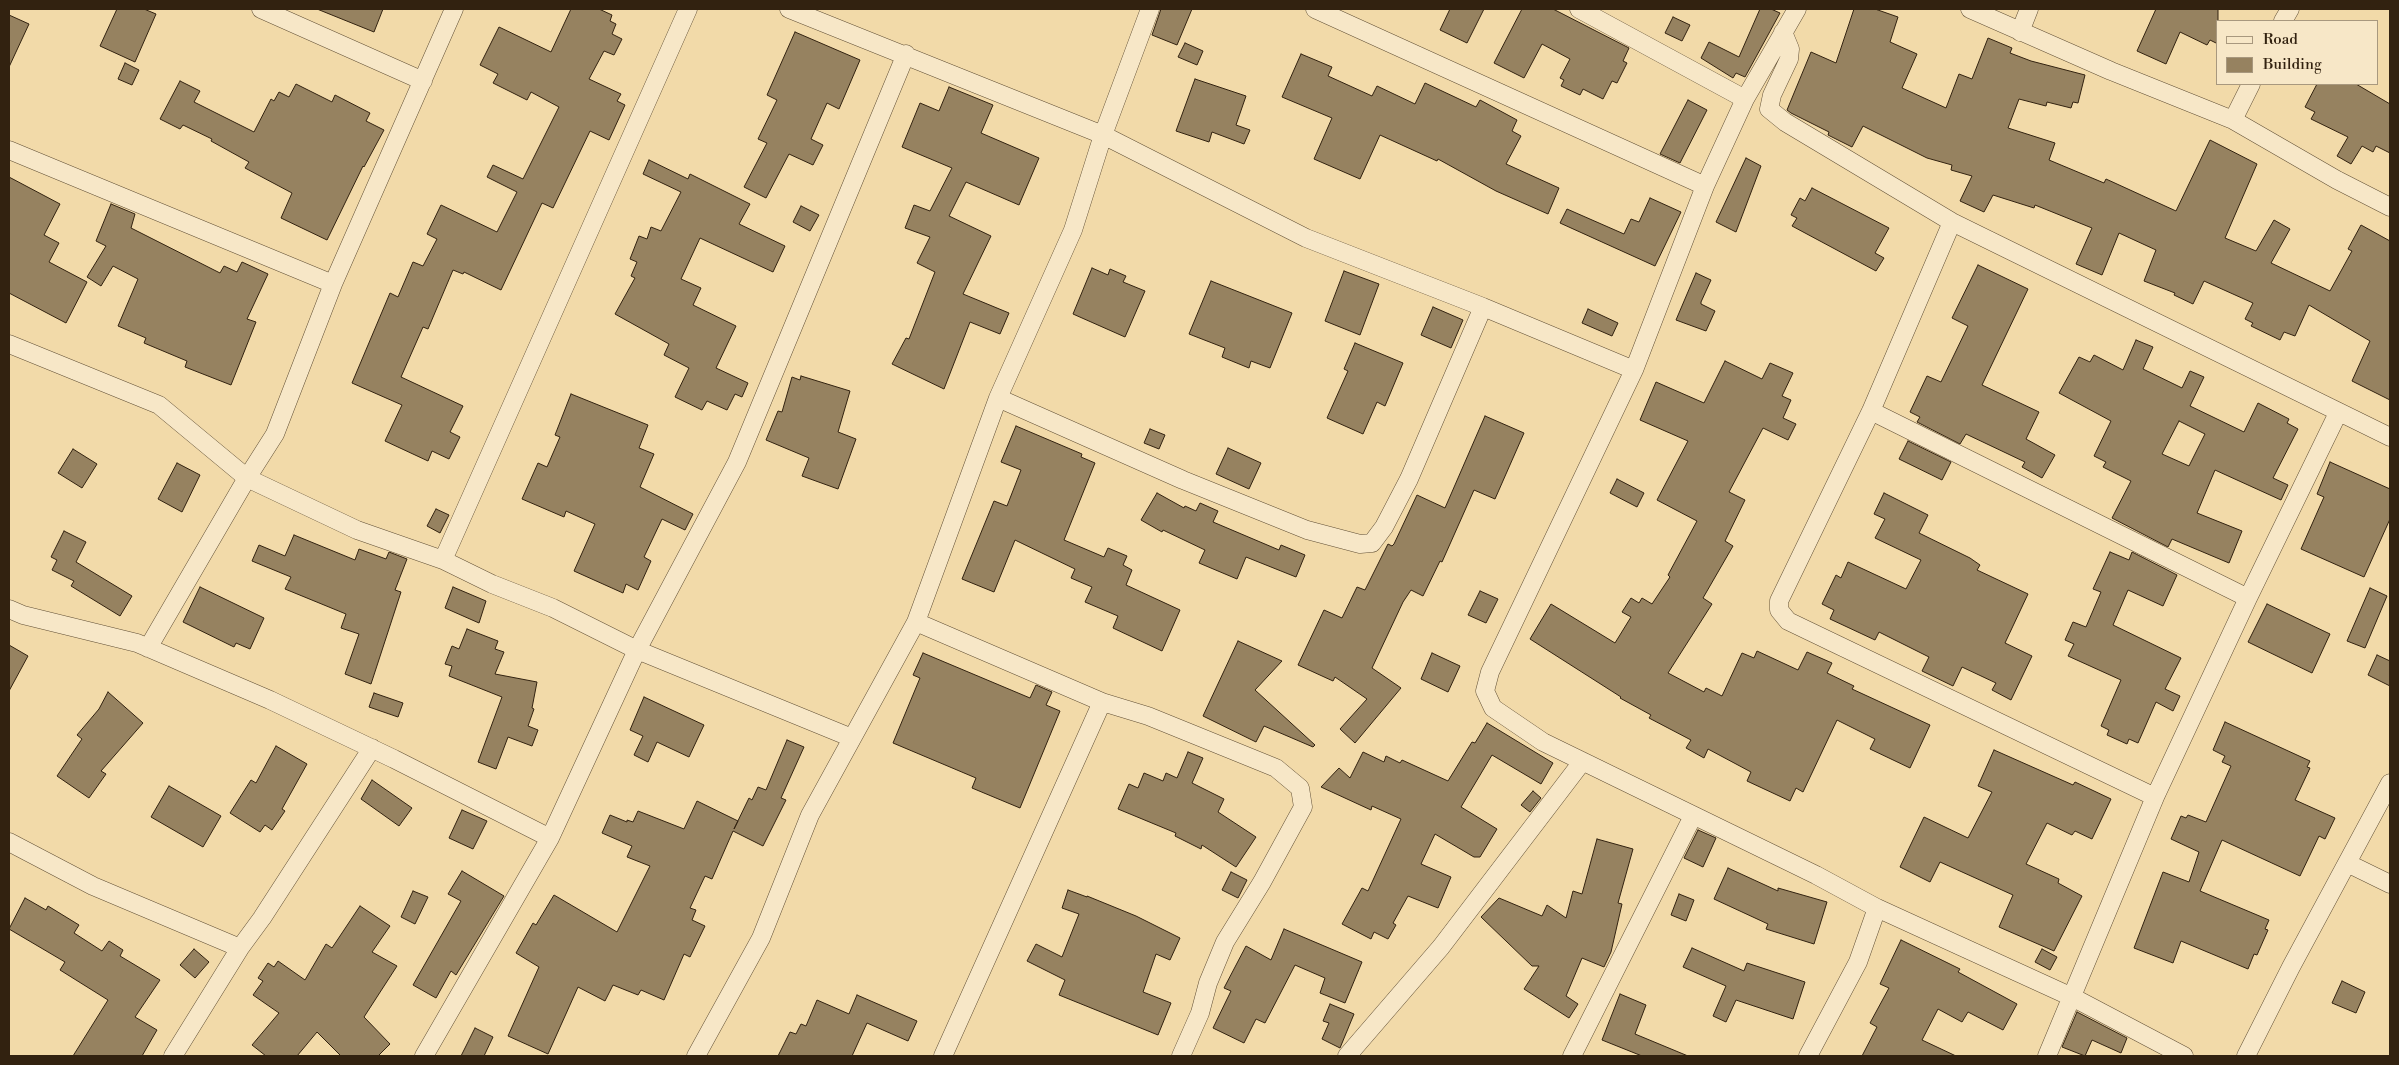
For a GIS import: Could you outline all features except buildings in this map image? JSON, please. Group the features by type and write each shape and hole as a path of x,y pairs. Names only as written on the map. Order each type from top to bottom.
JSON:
{"street":[{"path":"261,9 423,81"},
{"path":"148,648 247,478 276,434 334,284 454,9"},
{"path":"443,560 688,9"},
{"path":"789,9 906,54 1103,135 1306,238 1483,307 1634,370"},
{"path":"696,1056 762,938 810,815 916,622 998,398 1073,230 1103,135 1150,9"},
{"path":"1315,9 1705,186"},
{"path":"1580,9 1746,99"},
{"path":"1797,9 1746,99 1705,186 1634,370 1490,672 1485,691 1494,708 1522,730 1582,762 1816,875 1877,908 2074,998 2184,1056"},
{"path":"1970,9 2020,32 2233,120 2337,180 2390,207"},
{"path":"2020,32 2029,9"},
{"path":"2284,20 2290,9"},
{"path":"1783,32 1790,49 1789,59 1772,95 1769,109 1785,122 1952,222 2390,437"},
{"path":"424,1056 550,838 637,650 737,462 906,54"},
{"path":"2233,120 2250,85"},
{"path":"9,150 334,284"},
{"path":"1952,222 1871,411 1779,601 1778,610 1788,621 2155,797"},
{"path":"998,398 1183,480 1307,530 1360,544 1372,543 1384,527 1409,479 1483,307"},
{"path":"9,344 159,405 247,478 357,530 443,560 492,584 553,608 637,650 852,738"},
{"path":"1871,411 2248,598"},
{"path":"2047,1056 2074,998 2155,797 2248,598 2338,413"},
{"path":"9,609 23,615 148,648 270,700 372,748 550,838"},
{"path":"916,622 1102,702 1140,713 1276,768 1300,788 1303,807 1262,882 1225,942 1208,983 1200,1013 1181,1056"},
{"path":"943,1056 1102,702"},
{"path":"173,1056 240,948 262,918 372,748"},
{"path":"1347,1056 1441,947 1582,762"},
{"path":"2246,1056 2390,783"},
{"path":"1572,1056 1692,816"},
{"path":"9,842 93,886 240,948"},
{"path":"2347,863 2390,884"},
{"path":"1808,1056 1858,962 1877,908"}]}
